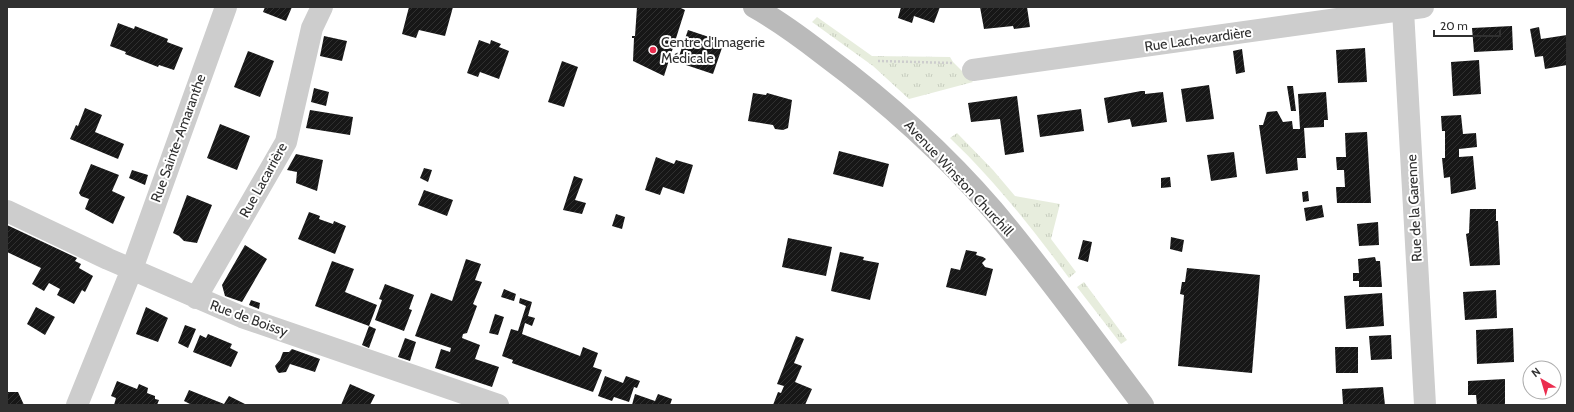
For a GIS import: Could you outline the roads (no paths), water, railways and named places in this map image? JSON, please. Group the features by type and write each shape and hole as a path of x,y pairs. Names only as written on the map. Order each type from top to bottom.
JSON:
{"street":[{"name":"Rue Sainte-Amaranthe","path":"77,405 132,269 226,7"},
{"name":"Rue Lacarrière","path":"196,298 286,142 312,28 322,7"},
{"name":"Avenue Winston Churchill","path":"754,7 814,46 889,105 954,168 993,210 1143,405"},
{"name":"Rue Lachevardière","path":"973,70 1413,9"},
{"name":"Rue de la Garenne","path":"1413,9 1425,405"},
{"name":"Rue de Boissy","path":"7,211 196,298 242,317 498,405"}],"place":[{"name":"Centre d'Imagerie Médicale","path":"653,50"}]}
